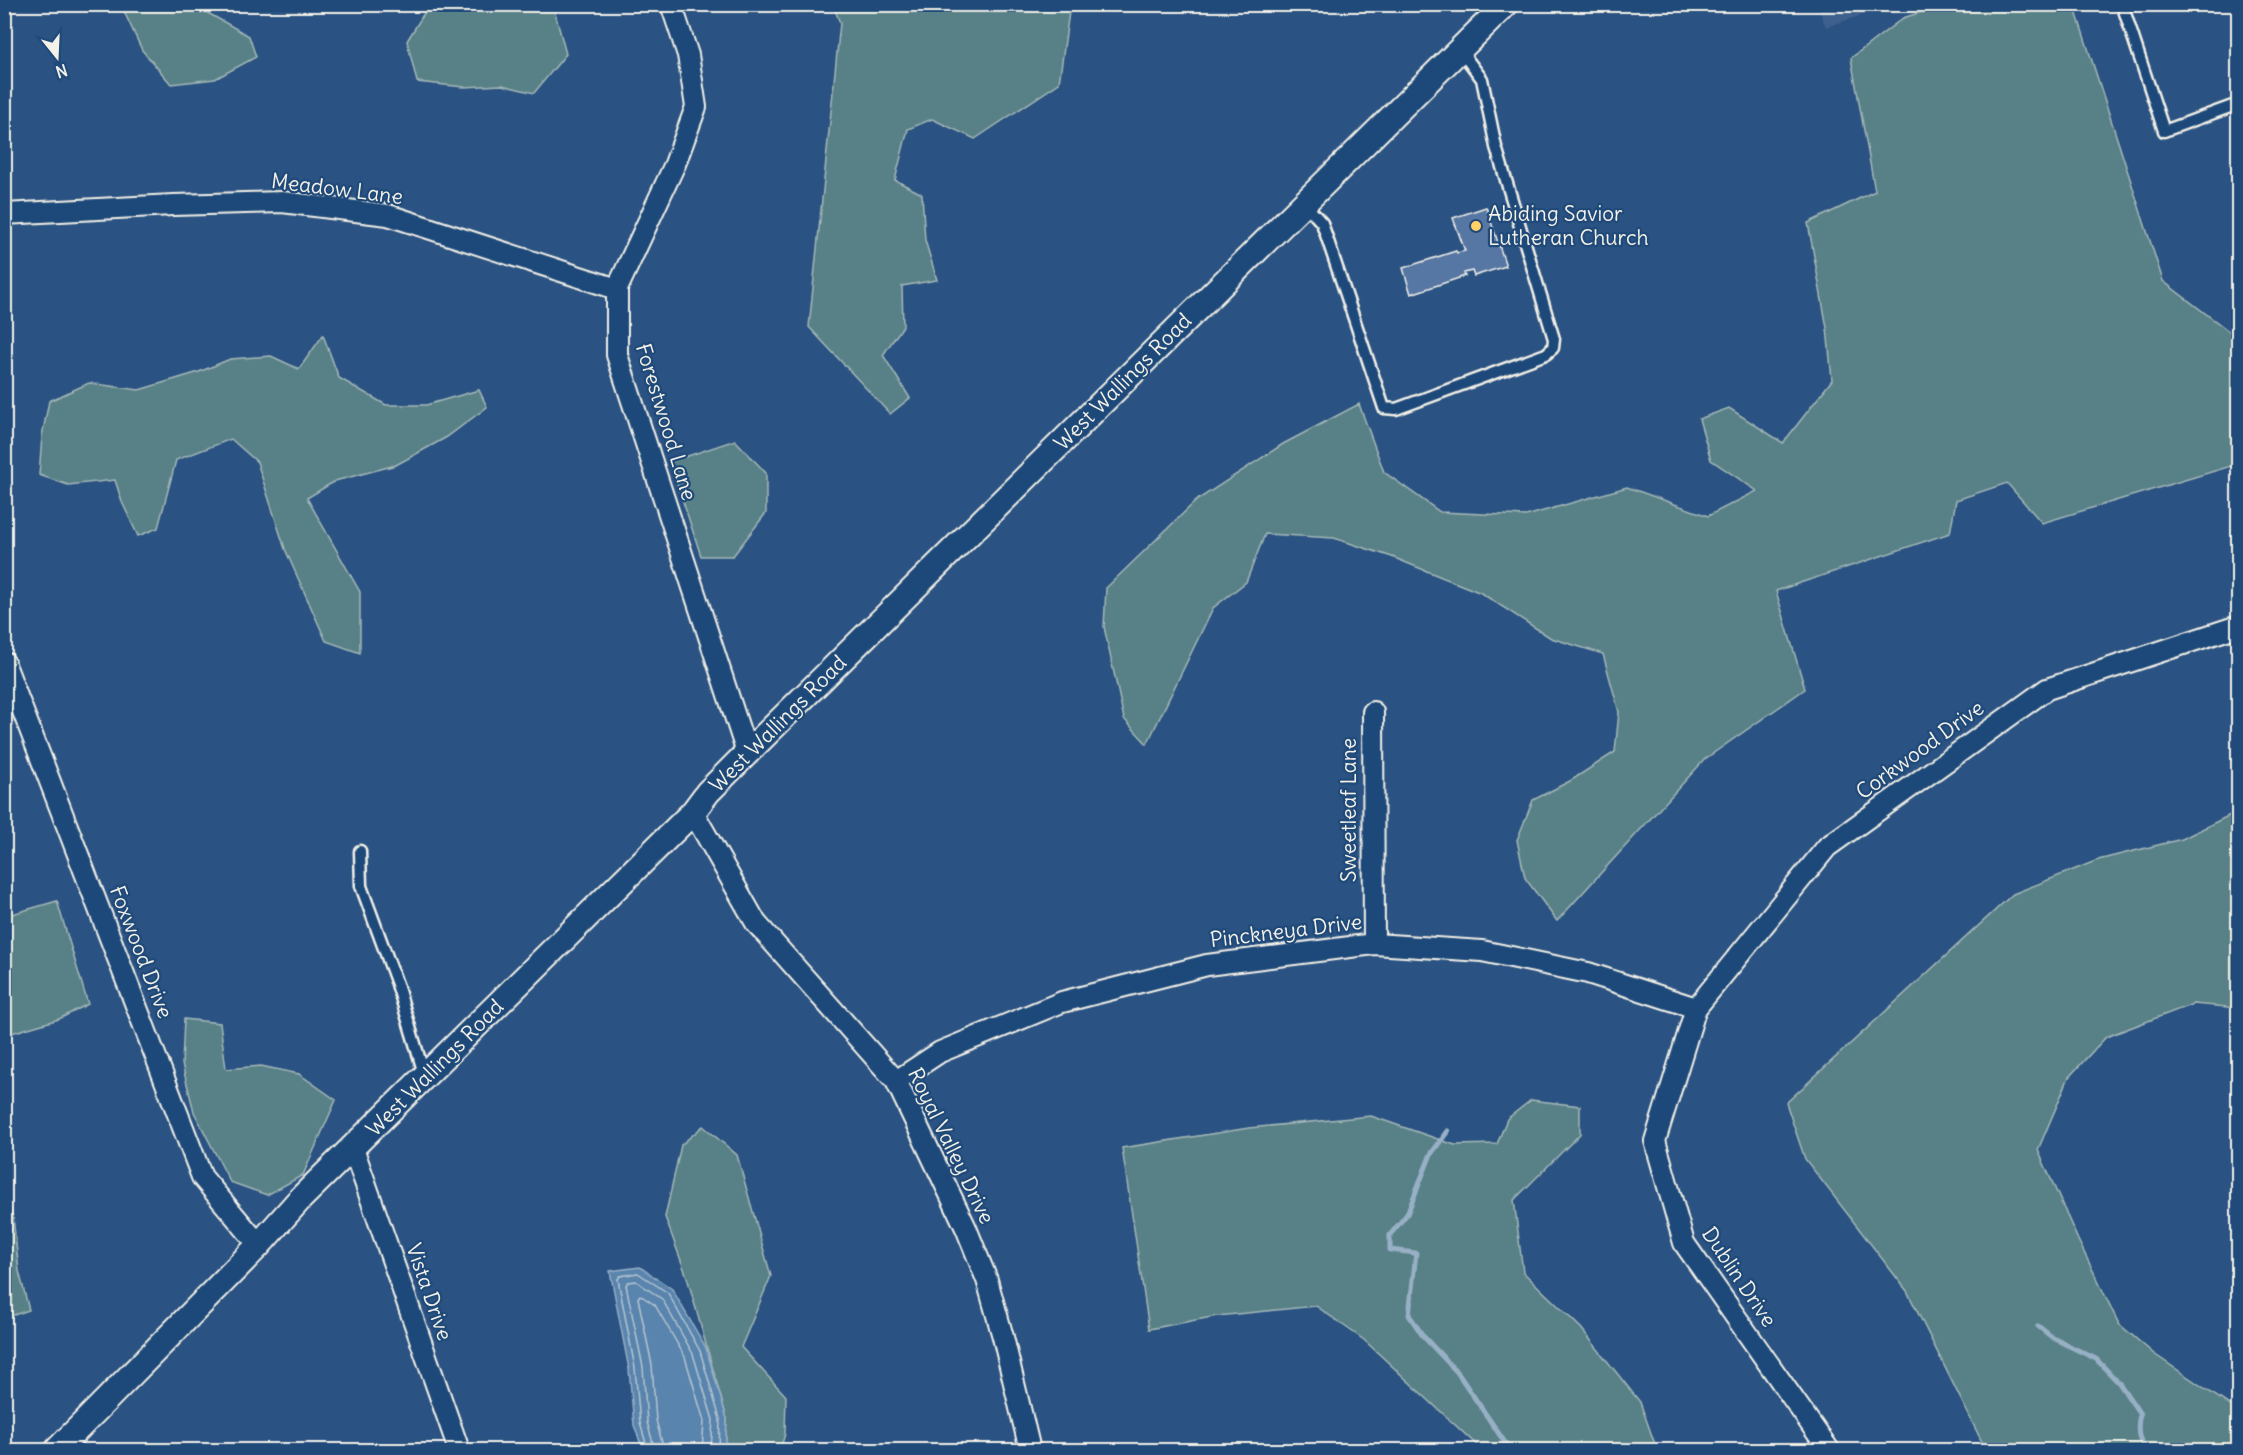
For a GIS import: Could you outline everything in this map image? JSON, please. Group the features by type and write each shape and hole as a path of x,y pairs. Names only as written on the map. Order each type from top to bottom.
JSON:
{"street":[{"name":"Forestwood Lane","path":"671,4 688,55 696,108 675,164 617,289 617,355 747,753"},
{"name":"West Wallings Road","path":"57,1450 258,1245 300,1199 693,812 708,792 747,753 1506,4"},
{"name":"Meadow Lane","path":"4,214 282,202 388,215 617,289"},
{"name":"Corkwood Drive","path":"1696,1008 1827,847 2047,689 2238,626"},
{"name":"Foxwood Drive","path":"4,662 202,1177 258,1245"},
{"name":"Sweetleaf Lane","path":"1373,712 1374,944"},
{"name":"Royal Valley Drive","path":"693,812 756,923 896,1081 966,1228 987,1280 1004,1337 1030,1450"},
{"name":"Pinckneya Drive","path":"896,1081 940,1052 1062,1002 1207,965 1374,944 1482,951 1588,973 1696,1008"},
{"name":"Dublin Drive","path":"1696,1008 1655,1141 1684,1243 1829,1450"},
{"name":"Vista Drive","path":"353,1148 459,1450"}],"lane":[{"path":"2122,4 2164,131 2238,104"},
{"path":"1304,203 1322,223 1384,408 1396,409 1546,354 1552,348 1554,339 1496,147 1482,79 1460,50"},
{"path":"360,851 361,886 397,984 425,1077"}],"shaded area":[{"path":"1817,4 1894,5 1826,27"}],"green space":[{"path":"121,5 204,5 206,12 249,36 256,57 215,79 171,84 142,50"},
{"path":"429,5 553,5 566,54 534,93 502,85 464,87 417,82 407,41"},
{"path":"833,5 1070,5 1059,83 975,139 932,119 908,129 895,180 922,194 925,240 937,280 902,286 903,326 883,355 910,398 890,414 809,327 840,23"},
{"path":"1943,5 2074,5 2163,281 2230,332 2238,334 2238,464 2042,523 2007,483 1956,500 1950,533 1776,591 1805,689 1705,759 1557,921 1525,878 1517,840 1533,800 1570,781 1615,752 1619,712 1603,654 1551,638 1481,593 1392,557 1334,538 1265,534 1246,582 1213,608 1147,744 1124,719 1104,627 1106,588 1197,500 1283,444 1359,404 1384,472 1440,512 1526,516 1627,487 1708,516 1757,491 1711,460 1699,419 1729,408 1783,443 1832,380 1827,328 1808,223 1875,191 1851,58 1903,18"},
{"path":"323,335 339,378 386,405 426,405 479,390 487,407 447,437 396,465 335,481 307,498 360,592 360,653 326,641 285,549 257,462 231,439 176,460 158,528 138,536 122,502 115,480 68,485 39,475 42,436 49,401 89,383 139,390 199,372 230,359 271,356 299,369"},
{"path":"735,440 766,473 766,513 733,556 701,556 670,462"},
{"path":"2238,811 2238,1008 2193,1004 2106,1037 2069,1077 2038,1150 2119,1324 2154,1354 2238,1411 2238,1450 1986,1450 1907,1291 1805,1159 1786,1103 2013,894 2098,860 2182,839"},
{"path":"57,901 88,1004 59,1019 5,1035 5,916"},
{"path":"184,1019 220,1023 226,1069 261,1066 299,1074 336,1100 303,1175 267,1195 230,1182 194,1112 182,1064"},
{"path":"1531,1100 1580,1106 1580,1134 1514,1200 1523,1272 1581,1328 1640,1402 1657,1450 1482,1450 1364,1340 1316,1306 1217,1316 1149,1329 1122,1148 1249,1128 1371,1116 1455,1145 1497,1144 1507,1119"},
{"path":"703,1126 737,1155 771,1276 741,1347 786,1396 785,1434 780,1450 725,1450 727,1419 687,1277 665,1217 681,1145"},
{"path":"4,1195 13,1217 19,1271 29,1310 5,1318"}],"water":[{"path":"640,1267 672,1289 706,1348 727,1419 725,1450 643,1450 634,1425 629,1369 610,1271"}],"building":[{"path":"1486,207 1506,266 1474,276 1472,271 1464,273 1465,276 1411,294 1403,268 1456,251 1457,253 1465,251 1453,218"}],"waterway":[{"path":"1448,1131 1431,1154 1407,1214 1390,1235 1390,1250 1416,1253 1409,1315 1423,1336 1457,1372 1510,1450"},
{"path":"2038,1326 2053,1338 2096,1359 2119,1383 2140,1414 2138,1429 2140,1439 2149,1450"}],"place":[{"name":"Abiding Savior Lutheran Church","path":"1476,226"}]}
